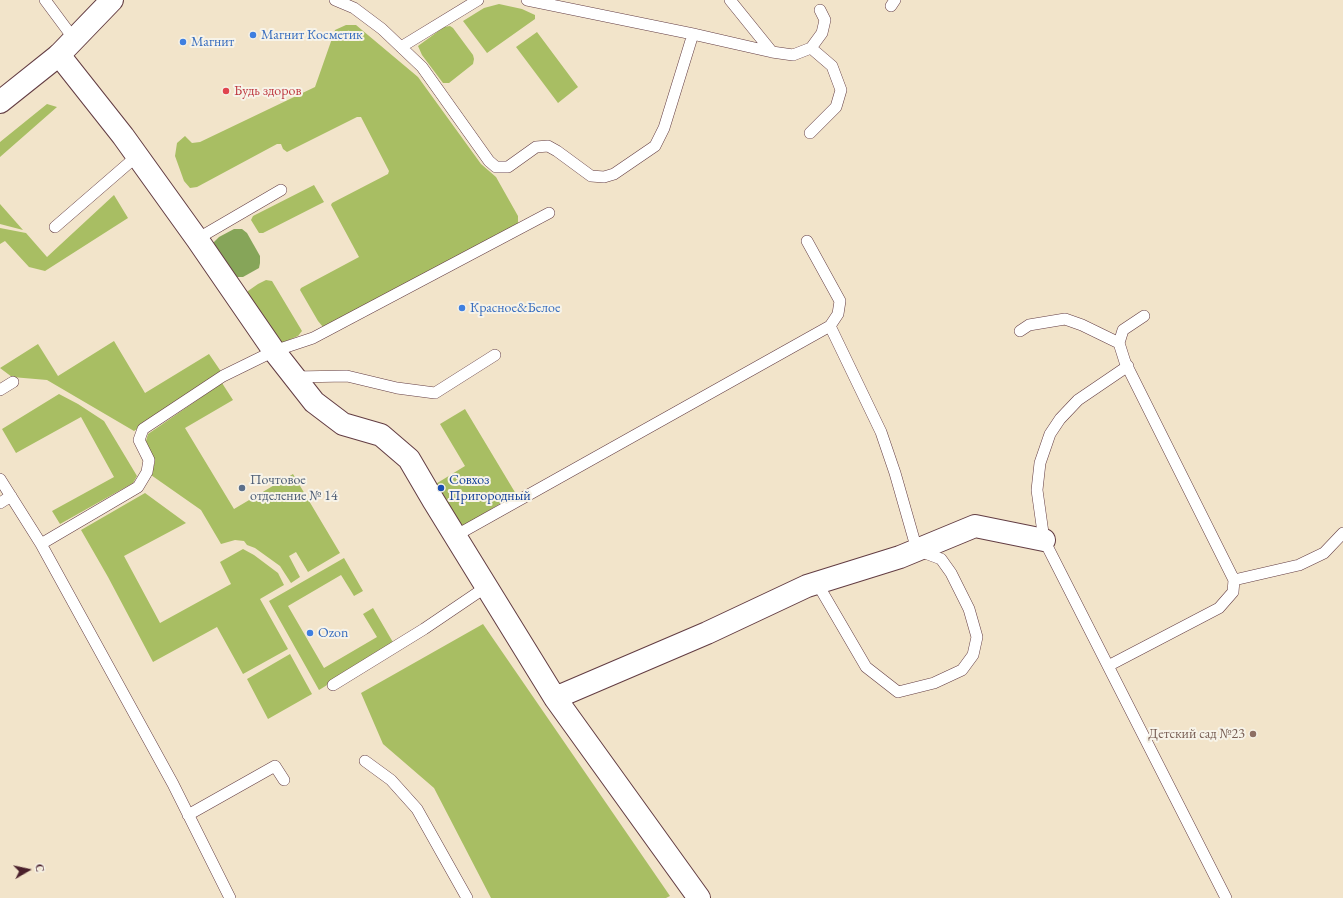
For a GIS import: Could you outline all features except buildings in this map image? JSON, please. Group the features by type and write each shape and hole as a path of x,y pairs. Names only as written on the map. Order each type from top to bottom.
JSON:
{"street":[{"path":"0,102 59,55 112,0"},
{"path":"59,55 137,156 197,239 274,351 314,402 343,424 382,435 409,459 486,587 556,698 694,896"},
{"path":"556,698 707,633 807,586 900,557 975,526 1044,540"}],"lane":[{"path":"45,0 74,39"},
{"path":"335,0 354,8 382,29 422,67 489,161 496,168 508,167 536,148 548,146 591,176 604,177 614,174 655,146 664,128 693,34"},
{"path":"401,47 478,0"},
{"path":"527,0 693,34 772,52 793,55 811,48 822,33 825,20 820,10"},
{"path":"730,0 772,52"},
{"path":"810,133 836,107 841,90 832,66 811,48"},
{"path":"55,227 137,156"},
{"path":"197,239 281,190"},
{"path":"41,544 138,487 147,472 149,460 139,440 142,429 223,376 274,351 314,338 549,213"},
{"path":"455,536 830,326 838,314 840,301 807,241"},
{"path":"1108,666 1219,608 1233,592 1234,580 1128,366 1119,343 1123,330 1144,316"},
{"path":"1020,331 1029,325 1065,319 1082,325 1119,343"},
{"path":"817,583 866,667 898,692 934,683 962,670 973,655 977,637 969,610 951,573 941,559 917,550 895,473 881,432 830,326"},
{"path":"295,377 347,376 397,388 435,393 495,355"},
{"path":"1128,366 1078,400 1060,419 1050,434 1040,462 1037,490 1044,540 1226,898"},
{"path":"0,390 13,382"},
{"path":"0,479 41,544 173,784 230,898"},
{"path":"0,503 11,496"},
{"path":"1234,580 1299,565 1324,553 1343,533"},
{"path":"333,686 424,629 486,587"},
{"path":"365,761 391,780 417,808 467,898"},
{"path":"188,815 275,766 284,780"}],"green space":[{"path":"499,4 522,9 535,15 535,19 487,53 463,21 484,8"},
{"path":"346,25 356,25 418,77 481,164 496,177 518,216 518,224 323,327 300,290 301,288 359,257 331,205 332,203 388,174 389,171 361,117 357,117 287,152 283,149 281,144 277,144 197,187 190,188 184,181 175,156 177,143 185,136 192,143 200,142 315,87 335,30"},
{"path":"450,26 473,55 474,59 473,64 449,83 443,83 422,55 418,46 444,27"},
{"path":"537,32 578,87 558,103 516,47"},
{"path":"47,104 57,107 0,157 0,142"},
{"path":"314,185 324,202 263,233 259,233 251,220 253,216"},
{"path":"114,195 128,218 45,271 29,267 5,241 0,244 0,228 26,233 47,257"},
{"path":"0,204 23,230 0,224"},
{"path":"234,229 242,229 247,233 260,256 259,268 243,277 232,277 213,243 219,237"},
{"path":"266,280 272,281 302,331 298,336 284,342 277,342 246,295 248,291"},
{"path":"114,341 145,393 209,354 222,373 134,431 47,380 12,377 0,368 38,344 58,376"},
{"path":"222,383 233,400 185,428 234,509 293,474 340,553 308,572 296,552 289,556 300,577 291,583 280,566 255,548 247,545 244,541 235,540 221,544 201,510 151,475 155,462 146,441 148,434"},
{"path":"59,394 78,404 104,421 137,476 133,483 60,524 52,511 114,477 81,417 16,453 2,429"},
{"path":"465,409 516,494 460,528 434,485 465,466 440,424"},
{"path":"145,493 186,523 124,556 160,623 231,584 220,562 243,549 254,555 278,573 284,585 260,599 288,649 243,674 217,627 153,662 81,530"},
{"path":"344,558 363,591 354,596 341,575 288,606 324,668 377,637 363,614 373,608 394,644 319,690 269,601"},
{"path":"483,624 670,896 666,898 491,898 434,788 383,744 361,693"},
{"path":"290,654 312,694 268,719 247,679"}],"place":[{"name":"Магнит Косметик","path":"253,35"},
{"name":"Магнит","path":"183,42"},
{"name":"Будь здоров","path":"226,91"},
{"name":"Красное&Белое","path":"462,308"},
{"name":"Почтовое отделение № 14","path":"242,488"},
{"name":"Совхоз Пригородный","path":"441,488"},
{"name":"Ozon","path":"310,633"},
{"name":"Детский сад №23","path":"1253,734"}]}
